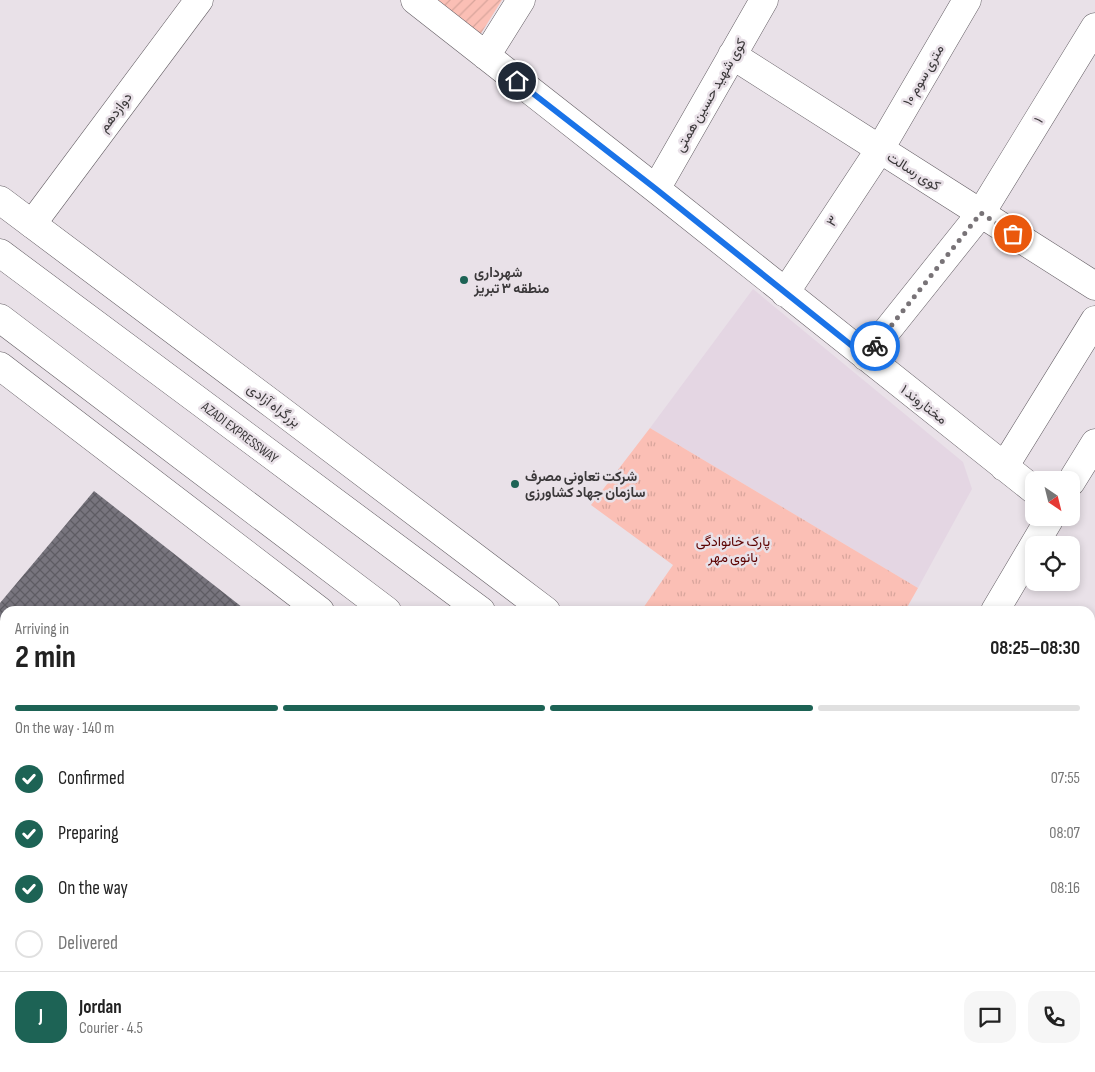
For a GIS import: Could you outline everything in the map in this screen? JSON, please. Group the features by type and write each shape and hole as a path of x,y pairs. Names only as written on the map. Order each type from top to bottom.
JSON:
{"main road":[{"name":"دوازدهم","path":"32,224 199,0"},
{"name":"مختاروند ۱","path":"415,0 1025,483"},
{"path":"486,56 521,0"},
{"name":"کوی شهید حسین همتی","path":"656,189 764,0"},
{"name":"۱۰ متری سوم","path":"880,149 967,0"},
{"name":"۱","path":"866,357 981,213 1095,27"},
{"name":"کوی رسالت","path":"732,55 1095,286"},
{"name":"۳","path":"784,293 880,149"},
{"name":"بزرگراه آزادی","path":"0,200 539,606"},
{"name":"AZADI EXPRESSWAY","path":"0,254 473,606"},
{"path":"0,318 380,606"},
{"path":"1004,467 1095,320"},
{"path":"0,366 313,606"},
{"path":"1078,471 1095,443"},
{"path":"998,606 1045,526"}],"shaded area":[{"path":"753,289 963,462 972,489 918,588 650,428"}],"green space":[{"path":"438,0 502,0 480,35"},
{"name":"پارک خانوادگی بانوی مهر","path":"650,428 918,588 908,606 644,606 673,565 591,505"}],"building":[{"path":"94,491 241,606 0,606 0,603"}],"way so far":[{"path":"875,346 981,213 1013,234"}],"place":[{"name":"شهرداری منطقه ۳ تبریز","path":"464,280"},
{"name":"شرکت تعاونی مصرف سازمان جهاد کشاورزی","path":"515,484"}],"route":[{"path":"517,81 656,189 866,357 875,346"}]}
